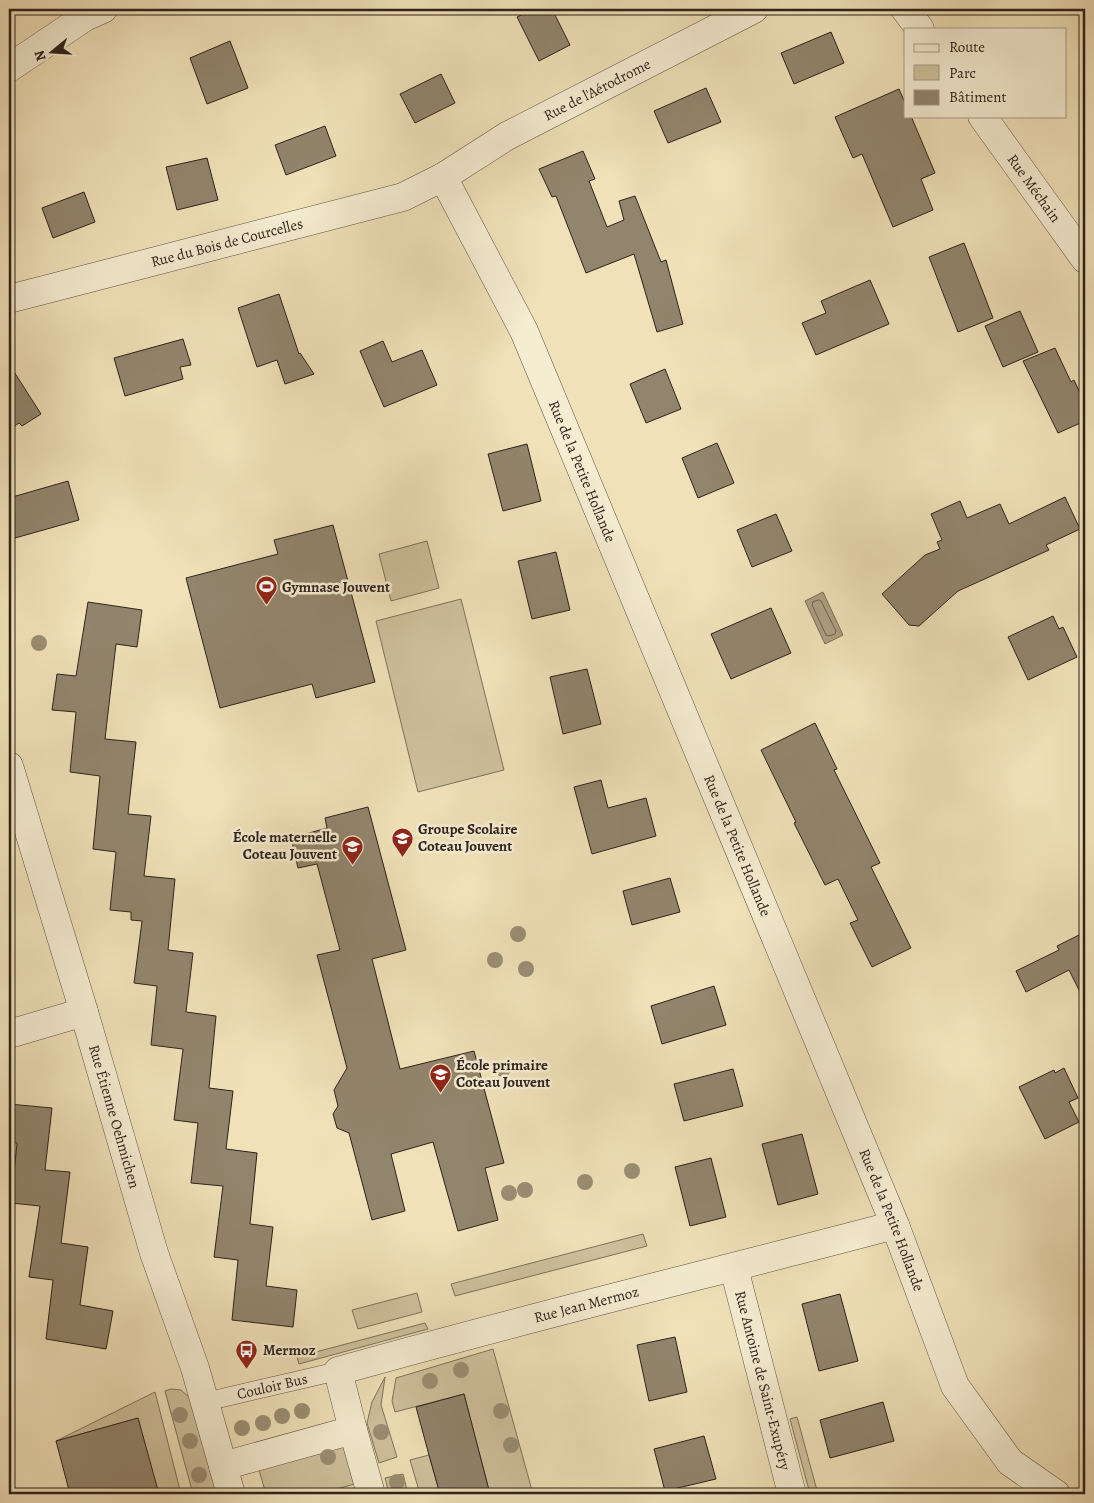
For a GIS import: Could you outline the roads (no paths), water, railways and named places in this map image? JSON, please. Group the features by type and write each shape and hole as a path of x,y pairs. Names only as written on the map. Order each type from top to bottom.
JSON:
{"street":[{"path":"9,68 85,17 103,9"},
{"name":"Rue de l'Aérodrome","path":"443,177 507,136 754,9"},
{"path":"905,9 919,28"},
{"name":"Rue Méchain","path":"983,118 1085,259"},
{"name":"Rue du Bois de Courcelles","path":"9,299 403,196 443,177"},
{"name":"Rue de la Petite Hollande","path":"443,177 524,331 895,1225 955,1386 1010,1462 1056,1494"},
{"name":"Rue Étienne Oehmichen","path":"9,766 84,1012 154,1253 206,1402 232,1494"},
{"path":"9,1034 84,1012"},
{"name":"Rue Jean Mermoz","path":"338,1371 895,1225"},
{"name":"Rue Antoine de Saint-Exupéry","path":"734,1268 792,1494"},
{"path":"338,1371 371,1494"},
{"path":"223,1466 354,1430"}],"lane":[{"name":"Couloir Bus","path":"206,1402 338,1371"}],"water":[{"path":"823,592 843,635 825,644 805,601"}],"place":[{"name":"Gymnase Jouvent","path":"266,606"},
{"name":"Groupe Scolaire Coteau Jouvent","path":"402,857"},
{"name":"École maternelle Coteau Jouvent","path":"353,865"},
{"name":"École primaire Coteau Jouvent","path":"440,1093"},
{"name":"Mermoz","path":"247,1369"}]}
